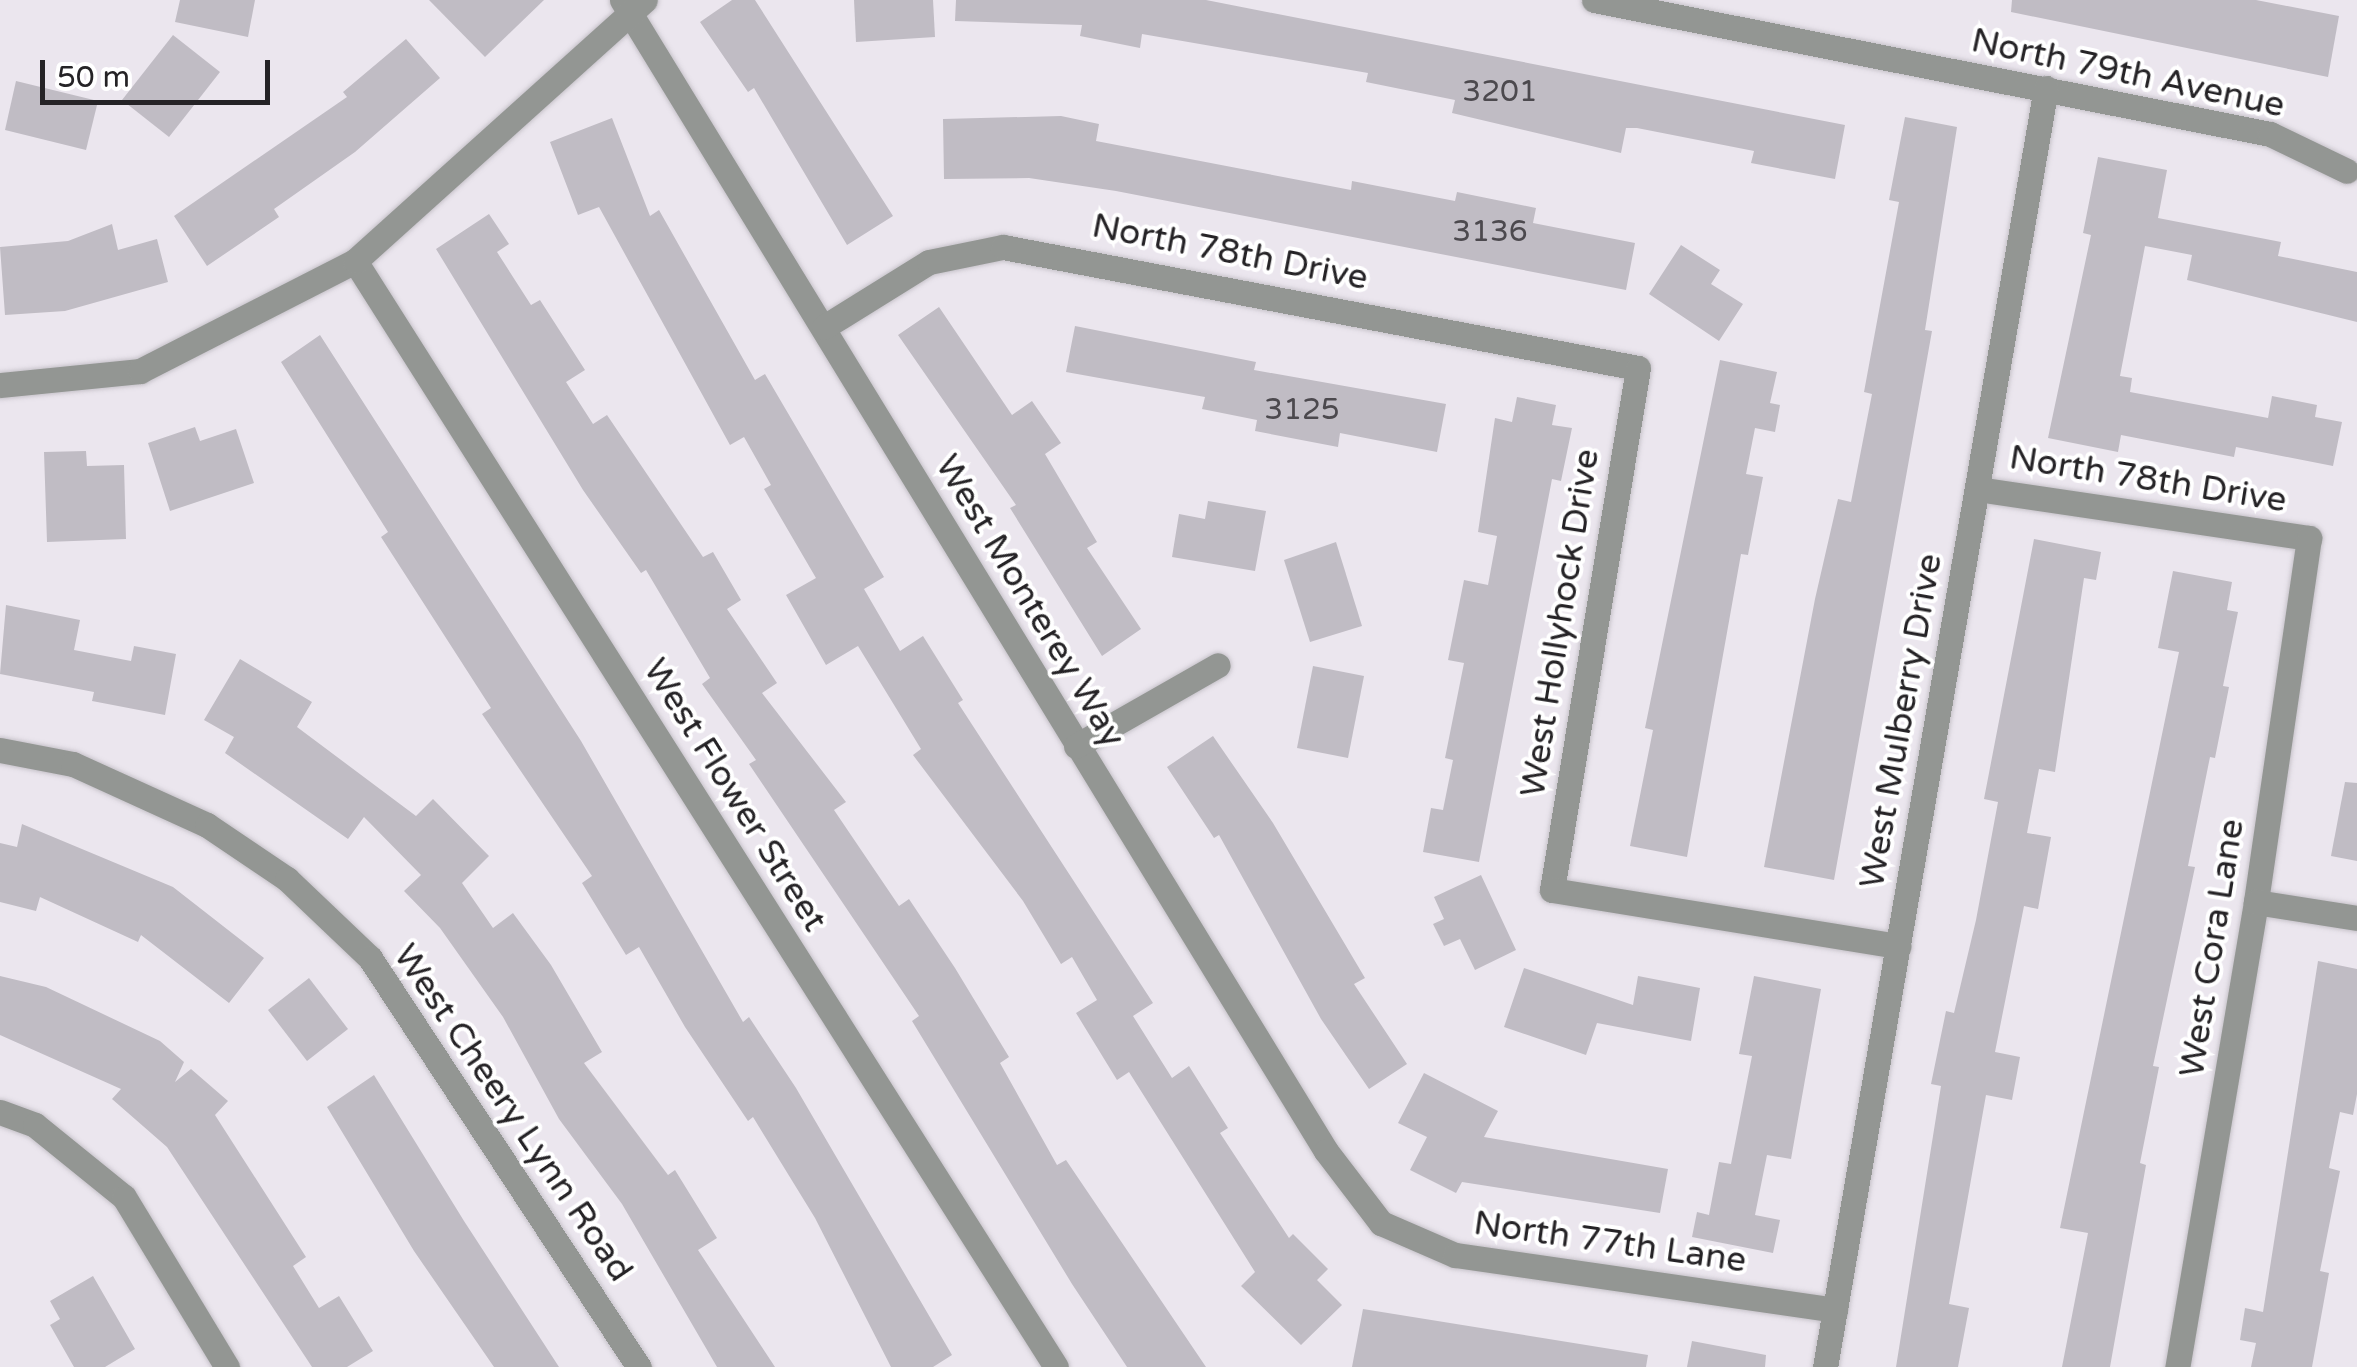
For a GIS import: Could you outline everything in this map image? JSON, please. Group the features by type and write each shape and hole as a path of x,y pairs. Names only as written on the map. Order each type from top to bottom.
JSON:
{"street":[{"name":"North 79th Avenue","path":"1594,0 2270,134 2347,172"},
{"path":"0,385 140,371 355,260 632,3"},
{"name":"West Monterey Way","path":"632,3 1076,746 1326,1151 1381,1222"},
{"name":"West Mulberry Drive","path":"1825,1367 2046,88"},
{"name":"North 78th Drive","path":"824,328 930,262 1003,247 1638,368"},
{"name":"West Flower Street","path":"355,260 1050,1365"},
{"name":"West Hollyhock Drive","path":"1638,368 1552,890 1898,946"},
{"name":"North 78th Drive","path":"1977,488 2309,538"},
{"name":"West Cora Lane","path":"2177,1367 2256,902 2309,538"},
{"path":"1076,746 1218,665"},
{"name":"West Cheery Lynn Road","path":"0,750 73,764 208,826 287,879 370,958 639,1367"},
{"path":"2256,902 2357,918"},
{"path":"0,1112 35,1124 124,1198 227,1367"},
{"name":"North 77th Lane","path":"1381,1222 1454,1255 1835,1310"}],"building":[{"path":"180,0 255,0 248,37 175,22"},
{"path":"429,0 544,0 485,57"},
{"path":"732,0 755,0 893,216 847,245 754,88 748,92 700,22"},
{"path":"854,0 933,0 935,37 856,42"},
{"path":"956,0 1206,0 1845,125 1835,179 1751,163 1754,151 1637,128 1626,128 1621,153 1452,113 1455,100 1366,82 1368,73 1142,34 1140,48 1080,36 1082,25 955,21"},
{"path":"2012,0 2256,0 2339,16 2328,77 2011,12"},
{"path":"173,35 220,72 169,137 122,100"},
{"path":"406,39 440,78 355,152 274,209 279,217 207,266 174,216 347,97 343,92"},
{"path":"16,81 98,101 86,150 5,130"},
{"path":"1061,116 1099,124 1096,141 1351,190 1352,181 1455,201 1457,192 1536,208 1533,223 1635,243 1626,290 1116,191 1029,178 944,179 943,119"},
{"path":"1905,117 1957,127 1925,330 1932,331 1834,880 1764,867 1815,599 1838,499 1851,502 1872,394 1864,392 1899,202 1889,200"},
{"path":"612,118 650,216 659,210 755,380 765,374 884,577 864,589 900,651 923,636 963,700 958,703 1153,1003 1133,1016 1172,1078 1189,1066 1228,1128 1220,1133 1289,1238 1293,1234 1328,1269 1317,1280 1342,1305 1301,1345 1241,1286 1255,1272 1129,1072 1117,1080 1076,1013 1097,1000 1072,957 1061,964 1023,901 913,755 921,749 858,646 826,665 786,595 816,578 764,489 771,485 744,437 730,445 599,207 578,215 550,142"},
{"path":"2098,157 2167,170 2158,218 2281,242 2278,256 2357,272 2357,322 2187,280 2192,255 2145,246 2120,376 2132,378 2130,392 2268,418 2272,396 2317,405 2315,417 2342,422 2333,466 2236,447 2234,457 2121,435 2118,452 2048,438 2091,235 2083,233"},
{"path":"489,214 509,244 497,252 531,305 540,300 585,370 566,382 593,424 607,415 703,557 713,552 741,600 727,609 777,683 762,693 846,802 834,810 899,906 909,899 955,968 1009,1057 1000,1063 1057,1165 1066,1160 1206,1367 1127,1367 1072,1284 912,1021 919,1016 749,764 756,760 702,684 710,678 646,570 641,573 583,490 436,249"},
{"path":"112,224 118,250 157,239 168,282 65,311 5,315 0,247 68,241"},
{"path":"1681,245 1720,270 1711,284 1743,304 1719,341 1649,294"},
{"path":"939,307 1012,415 1032,401 1061,443 1045,454 1097,542 1087,548 1141,629 1102,656 1010,508 1016,505 898,335"},
{"path":"1075,326 1256,362 1254,370 1446,404 1437,452 1340,433 1338,447 1255,431 1257,420 1202,409 1205,397 1066,372"},
{"path":"320,335 581,741 743,1022 749,1017 796,1088 952,1355 933,1367 891,1367 815,1218 753,1117 748,1121 685,1027 639,947 626,955 582,883 592,876 482,714 491,708 381,537 388,532 281,362"},
{"path":"1720,360 1777,372 1770,403 1780,405 1775,432 1755,428 1746,474 1763,477 1748,555 1741,554 1687,857 1630,846 1653,730 1645,728"},
{"path":"1517,397 1556,405 1552,425 1572,428 1561,481 1552,479 1479,862 1423,852 1431,808 1443,810 1453,760 1445,758 1464,663 1448,660 1464,580 1488,585 1497,536 1478,532 1495,418 1512,422"},
{"path":"195,427 200,441 236,429 254,483 170,511 148,443"},
{"path":"86,451 87,466 124,465 126,539 47,542 44,452"},
{"path":"1208,501 1266,511 1255,571 1172,557 1179,514 1205,519"},
{"path":"2034,539 2101,552 2096,580 2084,578 2055,772 2039,769 2027,833 2051,837 2038,909 2024,906 1995,1052 2020,1057 2012,1100 1986,1095 1949,1304 1969,1308 1958,1367 1896,1367 1941,1086 1931,1084 1946,1011 1954,1013 1976,920 1998,802 1984,799"},
{"path":"1336,542 1362,626 1310,642 1284,560"},
{"path":"2173,571 2232,582 2227,610 2238,612 2223,686 2229,687 2188,866 2195,867 2153,1066 2159,1067 2140,1163 2146,1165 2110,1367 2062,1367 2088,1233 2060,1228 2179,652 2158,648"},
{"path":"6,605 80,620 74,650 131,661 134,646 176,654 165,715 92,701 94,692 0,674"},
{"path":"240,659 312,702 297,727 416,816 433,799 489,856 462,883 493,928 513,913 551,965 602,1052 584,1063 668,1175 675,1170 717,1238 698,1250 775,1367 717,1367 622,1204 559,1119 503,1017 440,928 404,891 421,875 364,817 348,839 225,753 234,737 204,720"},
{"path":"1313,666 1364,676 1348,758 1297,748"},
{"path":"1213,736 1273,823 1365,978 1354,984 1407,1064 1369,1089 1321,1019 1219,835 1214,838 1167,767"},
{"path":"2345,782 2357,783 2357,861 2331,856"},
{"path":"22,824 173,887 264,958 229,1003 141,935 138,942 40,897 36,911 0,902 0,843 17,847"},
{"path":"1481,875 1516,950 1475,970 1460,939 1444,946 1433,924 1444,919 1434,897"},
{"path":"2318,961 2357,969 2357,1094 2353,1115 2340,1112 2329,1168 2340,1171 2320,1271 2329,1273 2312,1367 2251,1367 2256,1343 2240,1340 2245,1308 2263,1312"},
{"path":"1524,968 1633,1005 1638,976 1700,988 1691,1041 1597,1023 1586,1055 1504,1027"},
{"path":"0,976 46,987 160,1041 184,1062 175,1082 191,1069 228,1101 215,1115 306,1257 293,1266 319,1308 339,1296 373,1351 347,1367 312,1367 167,1147 112,1099 121,1089 0,1035"},
{"path":"1754,976 1821,989 1791,1159 1767,1155 1755,1215 1780,1220 1773,1253 1692,1237 1697,1212 1709,1215 1719,1162 1731,1164 1752,1056 1739,1054"},
{"path":"309,978 348,1029 307,1061 268,1010"},
{"path":"1424,1073 1498,1111 1484,1137 1668,1169 1660,1213 1462,1182 1456,1193 1410,1170 1427,1137 1398,1123"},
{"path":"374,1075 559,1367 494,1367 414,1251 327,1107"},
{"path":"93,1276 135,1349 105,1367 74,1367 50,1325 60,1319 50,1301"},
{"path":"1363,1309 1648,1355 1646,1367 1352,1367"},
{"path":"1692,1341 1766,1355 1765,1367 1687,1367"}]}
